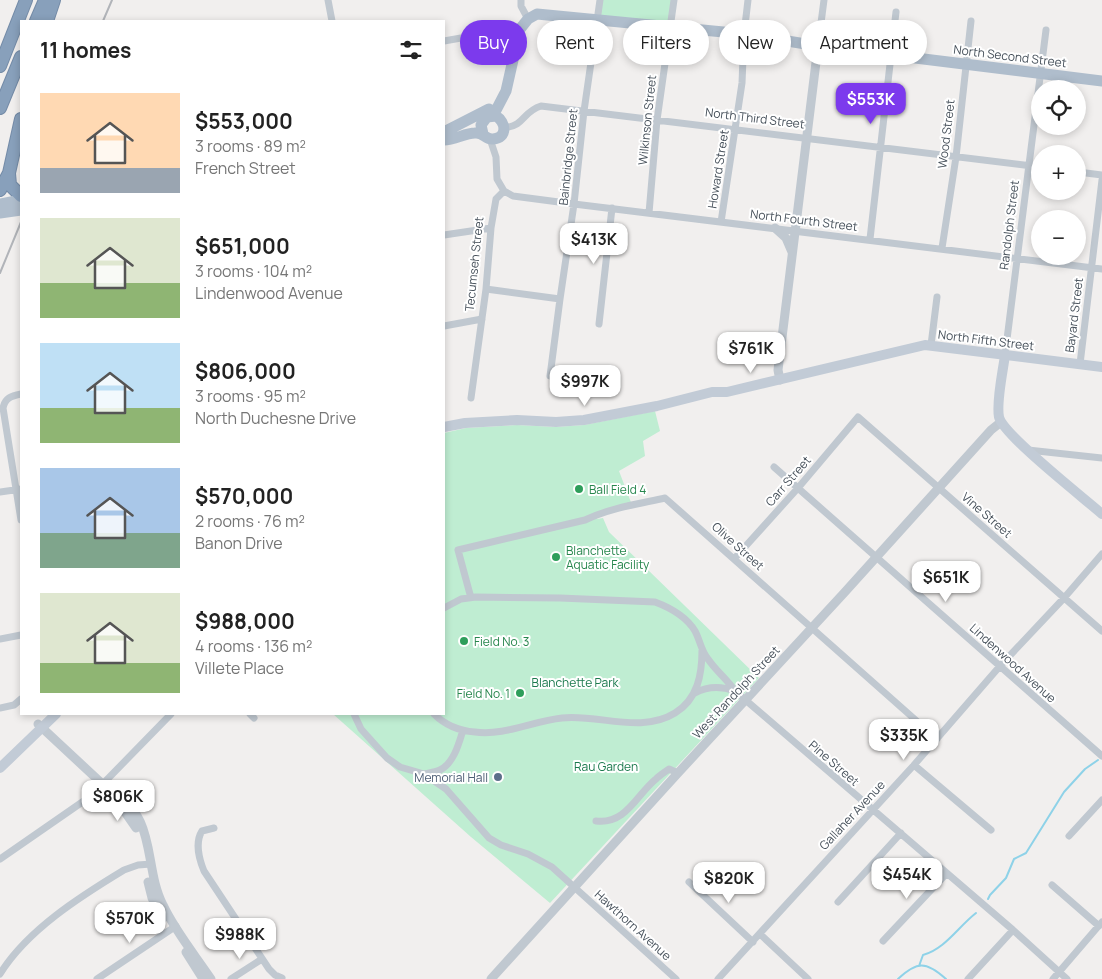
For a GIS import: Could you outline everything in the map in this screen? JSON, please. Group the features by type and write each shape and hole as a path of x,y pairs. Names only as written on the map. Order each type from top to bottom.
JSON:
{"highway":[{"path":"0,66 26,0"},
{"path":"36,20 45,0"},
{"path":"47,20 54,0"},
{"path":"0,108 20,59"},
{"path":"0,190 9,173 20,124"},
{"path":"9,173 12,188 20,195"}],"main road":[{"name":"North Second Street","path":"528,20 537,14 597,20"},
{"name":"North Second Street","path":"927,59 1102,81"},
{"path":"497,119 513,65"},
{"name":"North Third Street","path":"485,132 487,118 497,119"},
{"name":"North Third Street","path":"445,139 485,132 500,137 497,119"},
{"name":"North Third Street","path":"445,132 497,119"},
{"path":"0,204 20,200"},
{"path":"0,213 20,210"},
{"name":"North Fifth Street","path":"591,421 714,398 727,392 931,345 1102,367"},
{"name":"Randolph Street","path":"1001,422 998,406 1005,355"},
{"path":"445,427 465,423 516,420 591,421"},
{"path":"445,432 466,428 516,425 556,427 591,421"},
{"path":"1001,422 1028,450 1102,514"},
{"path":"0,768 40,726 46,715"},
{"path":"0,761 55,715"}],"street":[{"path":"328,0 332,20"},
{"path":"521,0 521,6 528,20"},
{"name":"Bainbridge Street","path":"597,20 600,0"},
{"name":"Wilkinson Street","path":"671,20 674,0"},
{"name":"Howard Street","path":"746,20 748,0"},
{"path":"821,20 824,0"},
{"path":"895,20 896,12"},
{"name":"Wood Street","path":"942,248 956,157 971,21"},
{"name":"Randolph Street","path":"1005,355 1046,30"},
{"path":"445,41 460,38"},
{"name":"Bainbridge Street","path":"550,376 574,204 591,65"},
{"name":"Wilkinson Street","path":"649,213 657,120 665,65"},
{"name":"Howard Street","path":"722,222 736,130 743,65"},
{"path":"780,380 778,370 816,65"},
{"path":"870,239 879,147 890,65"},
{"name":"North Third Street","path":"497,119 515,127 533,108 540,106 1029,166"},
{"path":"485,132 496,156 497,179 504,192"},
{"path":"1086,173 1102,175"},
{"name":"Bayard Street","path":"1080,364 1102,180"},
{"name":"North Fourth Street","path":"504,192 513,196 574,204 1102,269"},
{"name":"Tecumseh Street","path":"471,398 486,289 491,228 496,199 504,192"},
{"path":"599,324 612,208"},
{"path":"445,235 491,228"},
{"path":"775,228 786,238 792,254"},
{"path":"486,289 560,298"},
{"path":"931,345 937,297"},
{"path":"445,326 482,319"},
{"path":"20,394 6,400 4,408 20,510"},
{"name":"Vine Street","path":"858,417 1102,631"},
{"name":"Carr Street","path":"734,559 798,488 858,417"},
{"name":"West Randolph Street","path":"491,979 991,430 1001,422"},
{"path":"1028,450 1102,458"},
{"name":"Lindenwood Avenue","path":"774,467 1102,756"},
{"path":"0,492 18,489"},
{"name":"Olive Street","path":"471,598 458,550 585,520 632,505 665,498 937,739"},
{"name":"Gallaher Avenue","path":"718,979 914,765 1000,666 1064,598 1102,554"},
{"name":"Pine Street","path":"445,607 461,599 471,598 556,598 655,602 669,607 685,618 695,632 708,659 745,701 901,833 1067,979"},
{"path":"0,639 20,635"},
{"path":"695,693 701,673 702,649"},
{"path":"435,715 453,728 476,733 492,733 551,720 576,717 631,723 648,722 663,719 676,713 695,693 706,687 727,688 735,691"},
{"path":"0,708 14,705 20,700"},
{"path":"0,859 82,802 103,784 170,715"},
{"name":"Hawthorn Avenue","path":"354,715 361,729 370,741 387,758 400,767 424,774 446,789 489,838 501,845 528,854 552,867 676,979"},
{"path":"40,726 111,792 123,799 140,822 149,846 149,864 156,890 173,928 204,979"},
{"path":"424,774 445,767 456,750 463,730"},
{"path":"914,765 991,830"},
{"path":"596,821 604,822 625,813 655,779 670,769 678,773"},
{"path":"1069,836 1102,800"},
{"path":"214,828 202,830 200,834 199,850 201,864 262,959 275,975 282,978"},
{"path":"838,902 901,833"},
{"path":"0,974 32,934 46,923 124,870 133,866 149,864"},
{"path":"883,941 946,874"},
{"path":"689,882 753,942"},
{"path":"1052,885 1100,924 1052,979"},
{"path":"97,979 173,928"},
{"path":"173,928 211,979"},
{"path":"968,979 1013,930"},
{"path":"760,934 808,979"},
{"path":"231,979 262,959"}],"green space":[{"path":"602,0 672,0 669,20 626,20 600,17"},
{"name":"Blanchette Park","path":"655,411 660,431 643,441 645,456 619,471 632,505 594,516 597,519 603,518 609,532 759,678 550,903 471,837 334,715 445,715 445,433 466,428 517,425 556,427 584,425"}],"waterway":[{"path":"988,899 1006,878 1014,859 1026,853 1064,792 1085,769 1098,760"},
{"path":"919,966 923,955 945,943 976,913"},
{"path":"898,979 916,966 922,965 933,969 946,979"}],"railway":[{"path":"103,20 112,0"},
{"path":"0,273 20,224"}],"place":[{"name":"Ball Field 4","path":"579,489"},
{"name":"Blanchette Aquatic Facility","path":"556,557"},
{"name":"Field No. 3","path":"464,641"},
{"name":"Field No. 1","path":"520,693"},
{"name":"Memorial Hall","path":"498,777"}],"park label":[{"name":"Rau Garden","path":"606,766"}]}
